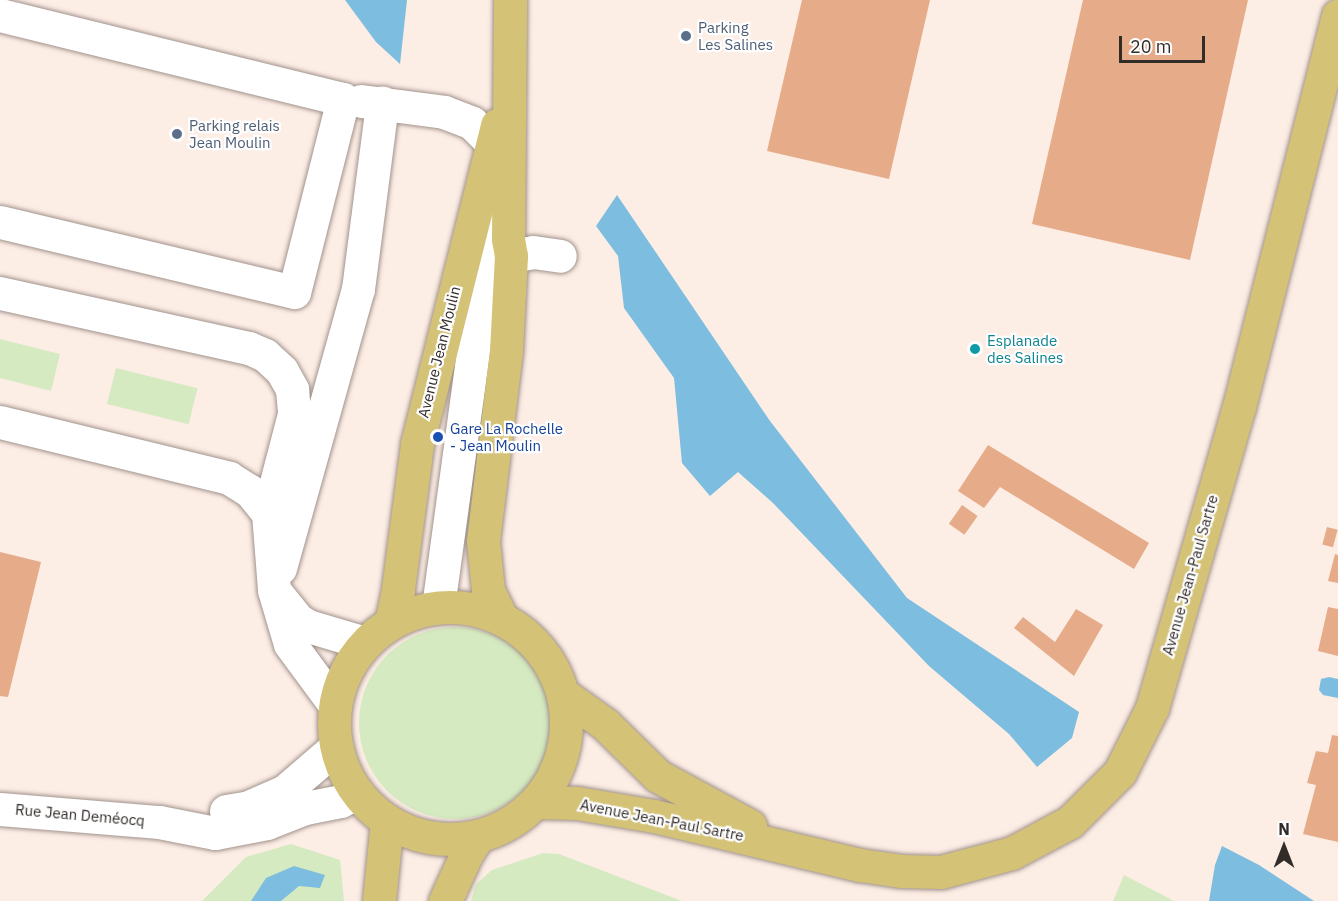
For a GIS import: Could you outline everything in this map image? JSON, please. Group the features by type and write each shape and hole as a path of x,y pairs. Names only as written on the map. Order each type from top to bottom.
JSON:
{"main road":[{"name":"Avenue Jean Moulin","path":"502,619 488,590 483,541 506,351 511,256 508,239 510,0"},
{"name":"Avenue Jean-Paul Sartre","path":"537,802 577,803 654,816 785,845 860,865 901,871 941,872 1012,853 1070,822 1120,772 1152,708 1239,406 1338,15"},
{"name":"Avenue Jean Moulin","path":"391,623 398,589 417,444 508,86"},
{"path":"438,607 471,609 502,619 523,633 541,650 555,671 564,695 567,733 557,770 537,802 520,817 500,829 455,840 431,838 408,832 387,821 357,793 344,771 336,747 335,705 345,672 365,643 391,623 414,613 438,607"},
{"name":"Avenue Jean-Paul Sartre","path":"564,695 605,724 658,776 785,845"},
{"path":"379,901 387,821"},
{"path":"445,901 467,853 478,836"}],"street":[{"path":"0,15 342,99 444,112 472,123 492,143"},
{"path":"438,607 508,86"},
{"path":"0,222 294,292 342,99"},
{"path":"274,590 358,289 382,103"},
{"path":"511,256 532,252 560,256"},
{"path":"0,293 249,348 274,362 282,371 292,389 294,414 268,513 274,590 290,644 335,705"},
{"path":"0,422 229,478 250,491 268,513"},
{"path":"274,590 298,620 308,626 365,643"},
{"name":"Rue Jean Deméocq","path":"159,822 246,808 285,791 336,747"},
{"name":"Rue Jean Deméocq","path":"0,809 159,822 215,833 267,823 305,808 340,801 357,793"}],"green space":[{"path":"0,339 60,354 51,391 0,378"},
{"path":"116,368 198,388 189,424 107,404"},
{"path":"455,627 483,631 508,643 523,655 535,670 547,695 551,723 547,751 535,776 523,791 508,803 483,815 455,819 427,815 402,803 387,791 375,776 363,751 359,723 363,695 375,670 387,655 402,643 427,631"},
{"path":"291,844 340,860 344,901 202,901 246,857"},
{"path":"543,853 559,854 682,901 471,901 476,884 492,870"},
{"path":"1124,875 1174,901 1113,901"}],"water":[{"path":"345,0 407,0 400,64 376,42"},
{"path":"617,195 770,421 907,598 1079,712 1072,738 1037,767 1009,734 929,666 773,503 738,472 710,496 682,463 674,378 624,308 618,256 596,226"},
{"path":"1329,677 1338,679 1338,698 1323,695 1319,690 1321,679"},
{"path":"1222,846 1259,865 1314,901 1209,901 1215,865"},
{"path":"294,866 325,875 320,888 299,886 281,901 251,901 266,878"}],"building":[{"path":"802,0 930,0 889,179 767,151"},
{"path":"1083,0 1248,0 1190,260 1032,224"},
{"path":"988,445 1149,543 1134,569 1000,487 984,508 958,491"},
{"path":"962,505 978,516 964,535 949,524"},
{"path":"1327,527 1338,530 1333,547 1322,544"},
{"path":"0,552 41,562 8,697 0,696"},
{"path":"1335,554 1338,555 1338,583 1328,581"},
{"path":"1328,607 1338,609 1338,656 1318,651"},
{"path":"1076,609 1103,625 1074,676 1014,628 1023,617 1055,642"},
{"path":"1332,735 1338,736 1338,842 1303,834 1316,785 1307,783 1316,751 1328,753"}],"place":[{"name":"Parking Les Salines","path":"686,36"},
{"name":"Parking relais Jean Moulin","path":"177,134"},
{"name":"Esplanade des Salines","path":"975,349"},
{"name":"Gare La Rochelle - Jean Moulin","path":"438,437"}]}
